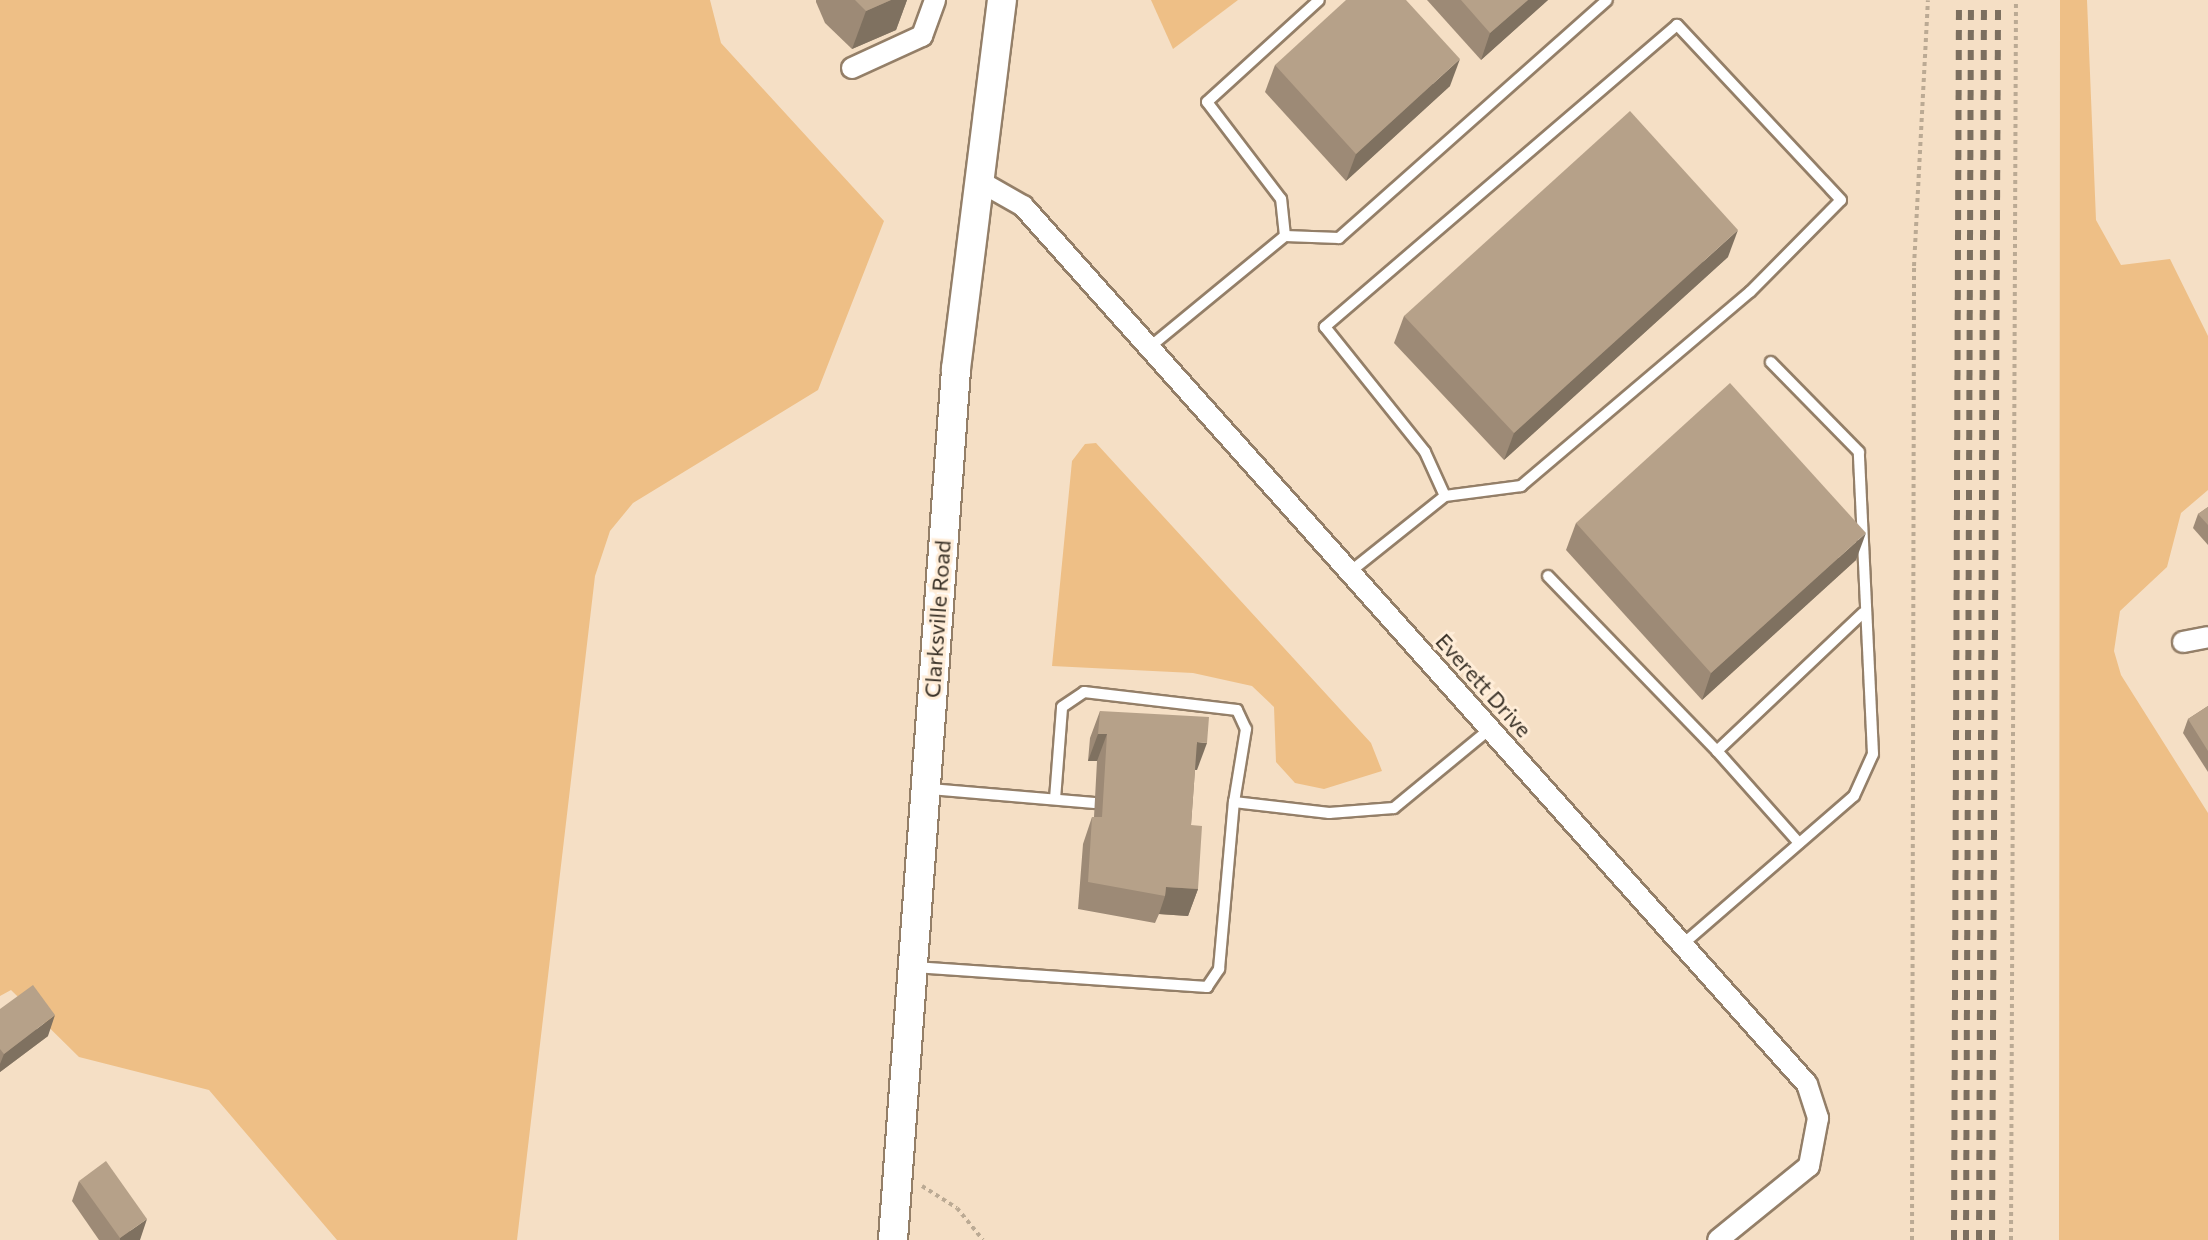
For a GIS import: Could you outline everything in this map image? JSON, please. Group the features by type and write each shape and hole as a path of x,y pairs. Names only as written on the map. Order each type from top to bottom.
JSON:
{"street":[{"path":"852,68 922,36 935,0"},
{"name":"Clarksville Road","path":"893,1240 956,369 1002,0"},
{"name":"Everett Drive","path":"979,181 1023,206 1800,1077 1817,1106 1809,1166 1731,1236"},
{"path":"2183,642 2208,637"}],"lane":[{"path":"1285,236 1281,199 1207,102 1319,0"},
{"path":"1151,346 1285,236 1339,238 1607,0"},
{"path":"1351,571 1445,496 1521,486 1750,292 1841,200 1677,25 1325,327 1425,452 1445,496"},
{"path":"1683,944 1854,796 1873,754 1863,613 1859,452 1771,362"},
{"path":"1548,576 1717,751 1799,843"},
{"path":"1717,751 1863,613"},
{"path":"912,967 1207,987 1219,969 1234,802 1246,729 1237,710 1084,692 1062,707 1055,799"},
{"path":"1234,802 1329,813 1394,808 1491,728"},
{"path":"924,788 1095,803"}],"path":[{"path":"1912,1240 1914,266 1928,0"},
{"path":"2011,1240 2016,0"},
{"path":"897,1178 935,1192 983,1240"}],"shaded area":[{"path":"0,0 710,0 721,43 884,221 818,390 633,503 610,531 595,576 517,1240 337,1240 209,1090 79,1057 11,990 0,996"},
{"path":"1151,0 1238,0 1173,49"},
{"path":"2060,0 2087,0 2096,220 2121,265 2170,259 2208,336 2208,490 2181,513 2167,567 2120,611 2114,651 2121,675 2208,813 2208,1240 2059,1240"},
{"path":"1096,443 1371,743 1382,771 1324,789 1295,783 1276,762 1274,707 1252,686 1193,673 1052,666 1072,461 1085,444"}],"building":[{"path":"855,0 891,0 866,11"},
{"path":"1346,0 1406,0 1460,59 1356,154 1275,65"},
{"path":"1461,0 1528,0 1490,33"},
{"path":"1630,111 1738,230 1514,433 1404,316"},
{"path":"1730,383 1866,533 1711,673 1576,523"},
{"path":"2208,507 2208,525 2198,514"},
{"path":"2208,706 2208,751 2188,719"},
{"path":"1100,711 1209,717 1207,743 1197,742 1191,825 1202,826 1198,889 1166,887 1165,896 1088,882 1092,817 1102,817 1107,734 1098,734"},
{"path":"33,985 55,1015 4,1054 0,1049 0,1009"},
{"path":"106,1161 147,1219 120,1238 79,1181"}],"railway":[{"path":"1954,1240 1959,0"},
{"path":"1966,1240 1971,0"},
{"path":"1979,1240 1984,0"},
{"path":"1992,1240 1998,0"}]}
